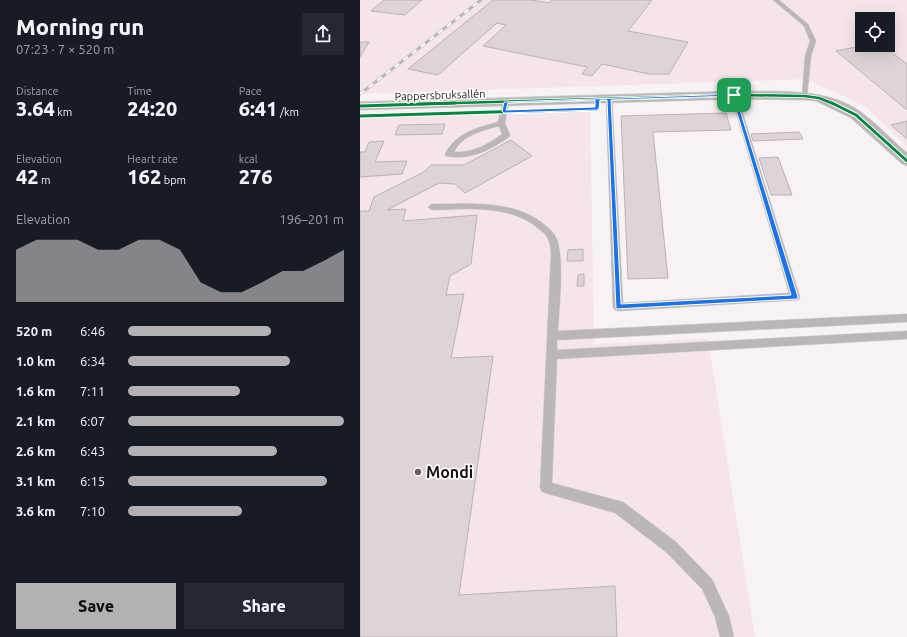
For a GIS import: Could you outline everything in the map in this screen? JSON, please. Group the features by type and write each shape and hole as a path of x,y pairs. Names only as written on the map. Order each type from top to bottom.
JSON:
{"street":[{"name":"Pappersbruksallén","path":"360,106 734,95 805,96 819,98 846,109 856,115 907,161"}],"lane":[{"path":"776,0 806,25 813,41 808,56 805,96"},
{"path":"609,98 618,307 795,297 734,95"},
{"path":"501,123 467,134 452,144 449,154 467,156 486,148 506,135 501,123 506,102"},
{"path":"432,207 498,207 532,219 551,234 556,254 546,488 618,507 671,547 707,584 722,616 727,637"},
{"path":"553,336 907,318"},
{"path":"552,355 907,335"}],"shaded area":[{"path":"360,0 907,0 907,147 865,106 806,79 360,94"},
{"path":"590,109 594,344 708,339 755,637 360,637 360,117"}],"building":[{"path":"384,0 422,0 405,15 371,11"},
{"path":"493,0 532,0 549,3 552,0 652,0 628,31 688,42 669,74 649,74 602,64 592,76 582,74 587,67 483,46 506,25 497,23 438,75 408,69"},
{"path":"360,42 369,42 360,57"},
{"path":"855,47 855,52 891,52 907,64 907,110 836,51"},
{"path":"726,113 731,130 653,132 668,278 628,279 621,116"},
{"path":"907,121 907,139 891,125"},
{"path":"445,124 442,134 395,135 399,125"},
{"path":"799,132 803,139 753,141 751,134"},
{"name":"Mondi","path":"511,140 532,156 465,193 455,184 439,183 387,210 406,209 403,221 477,215 471,264 450,276 446,295 464,294 451,358 493,356 459,595 615,586 617,637 360,637 360,211 369,211 374,197 424,172 431,165 464,165"},
{"path":"384,141 375,162 407,161 402,174 360,177 360,152 365,152 369,142"},
{"path":"778,157 792,195 771,195 759,158"},
{"path":"583,249 583,261 567,261 568,250"},
{"path":"584,274 584,286 577,286 578,275"}],"railway":[{"path":"360,94 481,0"}],"cycle path":[{"path":"360,106 739,95 805,96 819,98 846,109 856,115 907,161"},
{"path":"360,116 597,109 598,99"}],"place":[{"name":"Mondi","path":"418,472"}],"route":[{"path":"734,95 598,99 506,102 504,111 597,109 598,99 609,98 618,307 795,297 734,95"}]}
